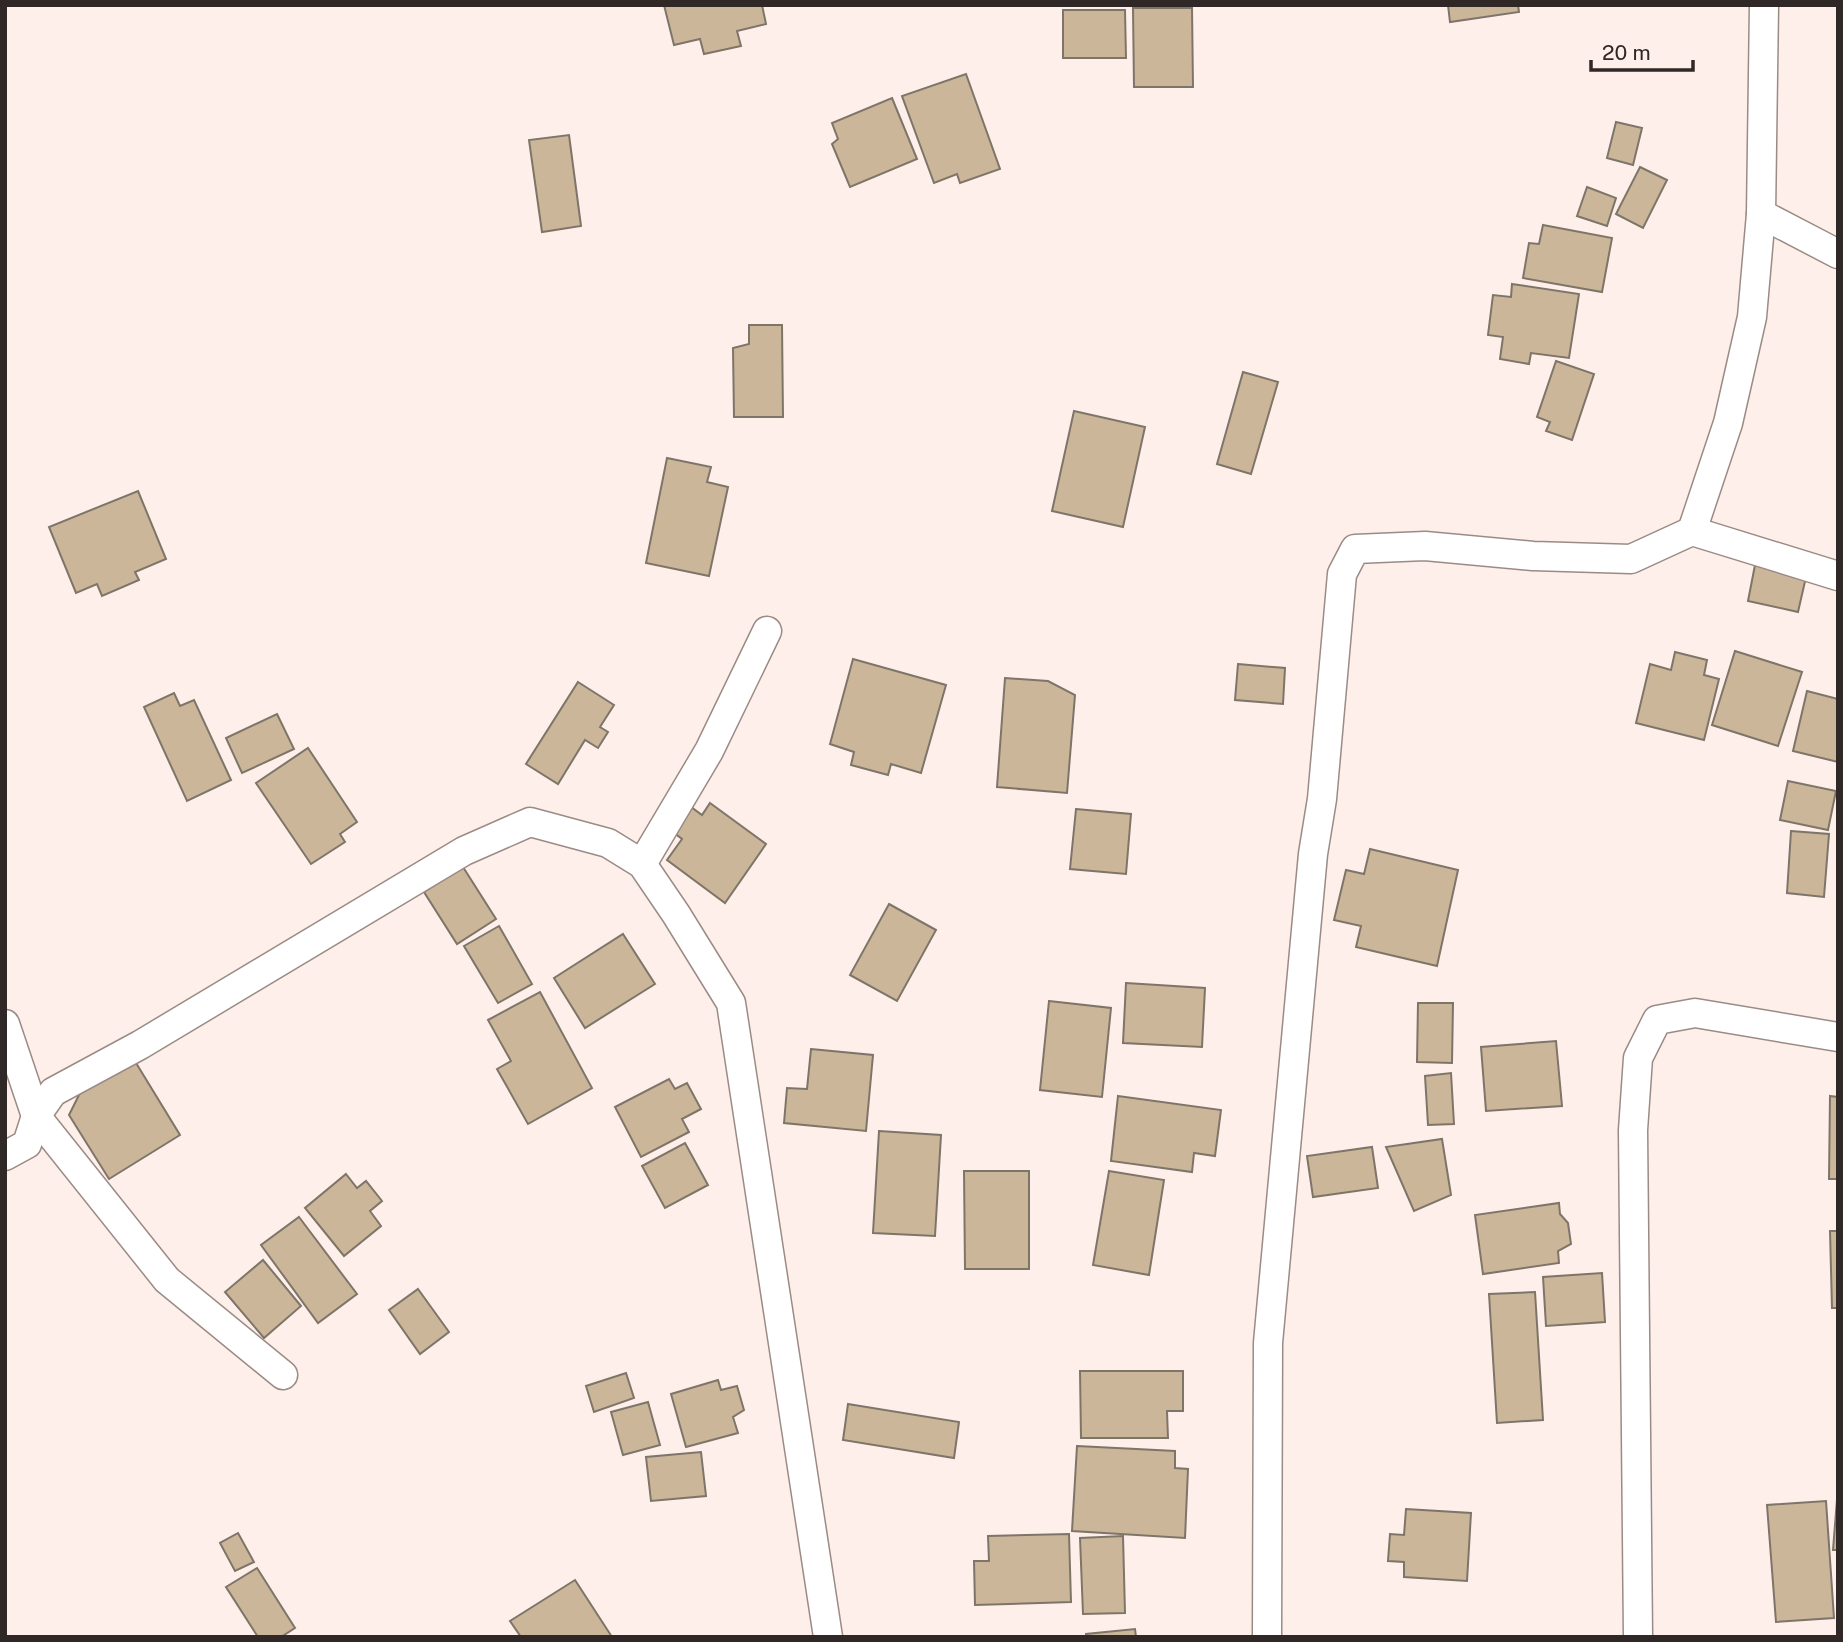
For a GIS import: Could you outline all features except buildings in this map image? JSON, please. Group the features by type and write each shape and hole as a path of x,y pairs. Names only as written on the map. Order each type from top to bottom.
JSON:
{"street":[{"path":"1692,531 1728,423 1749,330 1761,214 1764,5"},
{"path":"1761,214 1838,254"},
{"path":"1267,1637 1268,1343 1312,855 1324,786 1342,574 1355,549 1425,546 1533,556 1631,559 1692,531 1838,576"},
{"path":"642,864 709,751 767,631"},
{"path":"5,1156 27,1144 36,1116 53,1092 140,1045 464,851 530,822 608,844 642,864 731,1003 828,1637"},
{"path":"1638,1637 1633,1130 1638,1058 1657,1020 1695,1013 1838,1037"},
{"path":"5,1024 36,1116 167,1280 283,1375"}]}
